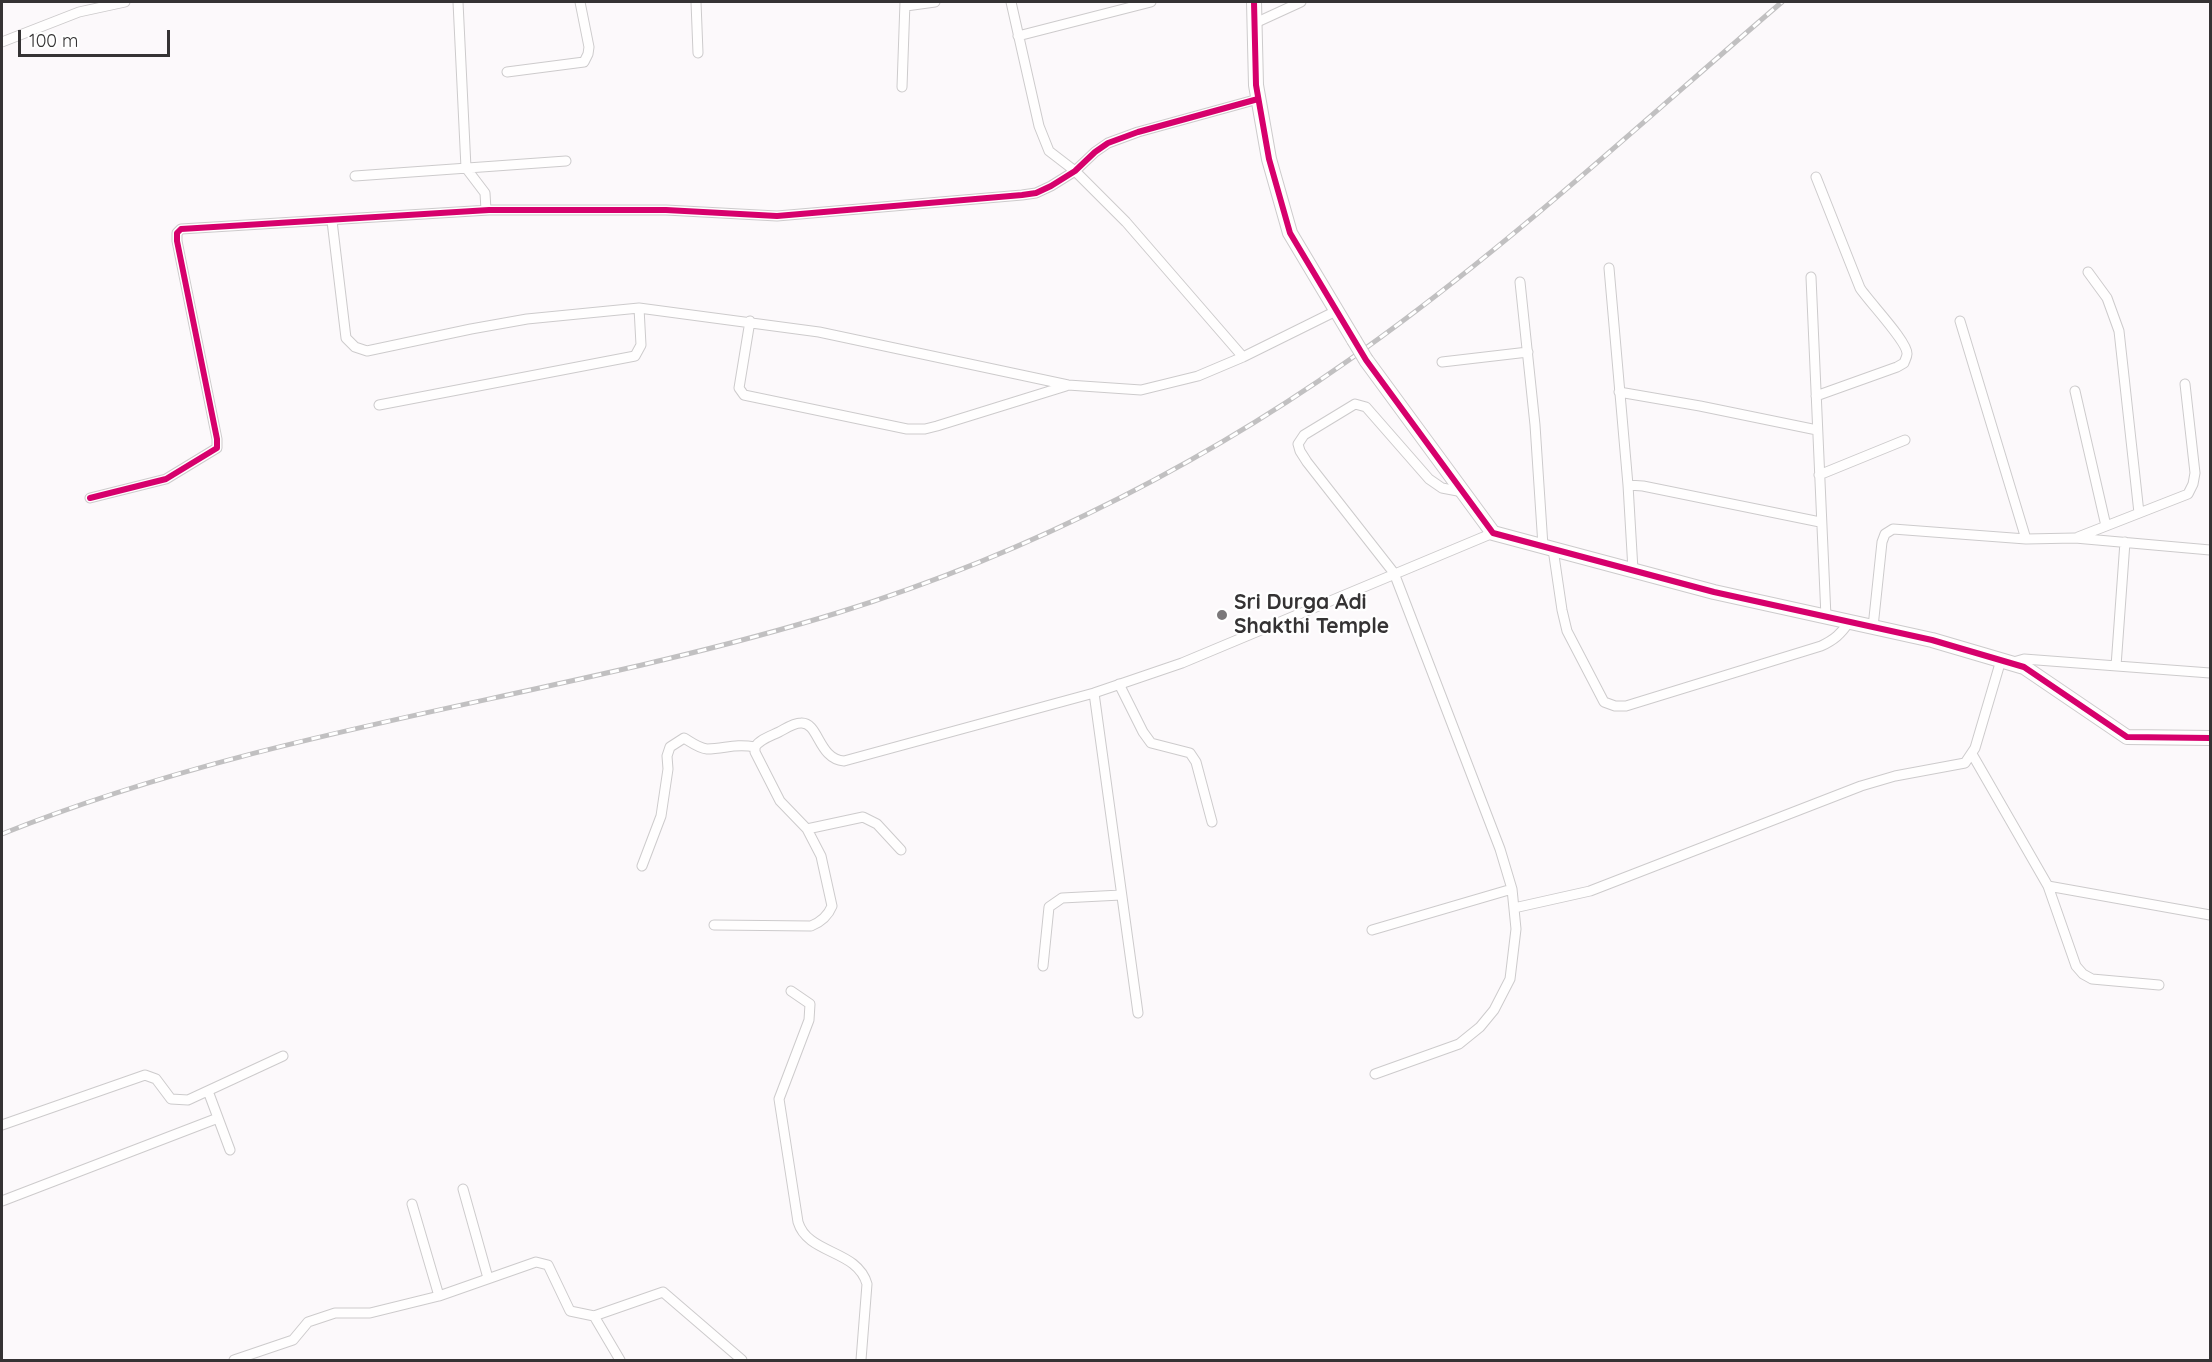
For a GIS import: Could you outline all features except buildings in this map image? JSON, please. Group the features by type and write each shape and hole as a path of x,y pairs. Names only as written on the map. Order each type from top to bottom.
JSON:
{"street":[{"path":"2,42 79,12 125,2"},
{"path":"458,2 466,168 485,193 486,210"},
{"path":"507,72 584,62 589,47 580,2"},
{"path":"696,2 698,52"},
{"path":"902,87 906,4 934,2"},
{"path":"1011,2 1040,126 1049,151 1075,171 1126,222 1243,357"},
{"path":"1018,36 1151,2"},
{"path":"1254,2 1258,99 1269,159 1290,233 1366,360 1493,533"},
{"path":"1254,24 1301,2"},
{"path":"90,498 166,478 217,448 177,241 177,233 181,229 486,210 666,210 777,216 1036,193 1075,171 1108,143 1138,132 1258,99"},
{"path":"355,176 566,161"},
{"path":"1816,177 1860,288 1903,341 1907,354 1904,363 1897,367 1816,396"},
{"path":"332,221 346,338 355,347 367,351 516,321 639,308 819,332 1068,385 1141,390 1198,376 1243,357 1336,311"},
{"path":"1609,268 1633,570"},
{"path":"2088,272 2107,298 2119,331 2139,513"},
{"path":"1811,277 1820,522 1826,617"},
{"path":"1520,282 1548,548 1568,632 1604,702 1615,706 1626,706 1821,646 1841,634 1849,622"},
{"path":"379,405 635,356 641,345 639,308"},
{"path":"750,321 739,388 744,395 907,429 926,429 937,426 1068,385"},
{"path":"1960,321 2026,539"},
{"path":"1442,362 1528,352"},
{"path":"2075,538 2188,494 2195,473 2185,384"},
{"path":"2075,391 2106,526"},
{"path":"1619,392 1817,430"},
{"path":"1375,1074 1459,1044 1480,1027 1494,1010 1510,979 1516,929 1512,889 1500,849 1394,573 1300,452 1298,444 1304,435 1356,404 1366,407 1429,479 1442,488 1463,492"},
{"path":"1819,476 1905,440"},
{"path":"1628,485 1643,486 1820,522"},
{"path":"1873,627 1882,542 1885,534 1893,530 2026,539 2075,538 2211,550"},
{"path":"714,925 811,926 829,913 832,906 821,856 807,829 780,801 755,752 761,741 803,722 810,726 827,753 835,760 844,761 1094,693 1182,663 1493,533 1714,592 1932,640 2006,661 2024,667 2127,737 2211,738"},
{"path":"2116,666 2125,542"},
{"path":"2006,661 2024,658 2211,673"},
{"path":"1514,908 1590,891 1861,786 1896,776 1965,763 1972,754 2006,661"},
{"path":"1119,684 1151,743 1190,753 1196,762 1212,822"},
{"path":"1094,693 1138,1013"},
{"path":"642,866 661,816 668,769 667,756 670,747 684,738 699,747 707,748 740,744 756,747"},
{"path":"1972,754 2048,886 2076,966 2092,979 2159,985"},
{"path":"807,829 863,817 877,824 901,850"},
{"path":"2048,886 2211,915"},
{"path":"1372,930 1512,889"},
{"path":"1043,966 1049,907 1062,898 1121,895"},
{"path":"791,991 810,1004 809,1020 779,1099 798,1222 807,1238 858,1265 864,1273 867,1284 861,1360"},
{"path":"2,1125 145,1075 156,1078 171,1099 188,1100 283,1056"},
{"path":"208,1091 230,1150"},
{"path":"2,1201 218,1118"},
{"path":"463,1190 488,1278"},
{"path":"412,1204 439,1296"},
{"path":"234,1360 293,1340 308,1322 334,1314 369,1312 439,1296 536,1262 548,1265 570,1311 594,1316 663,1292 742,1360"},
{"path":"594,1316 620,1360"}],"railway":[{"path":"2,834 104,797 207,766 311,739 628,668 837,613 909,589 1051,531 1121,498 1255,422 1319,381 1381,337 1535,216 1782,2"}],"cycle path":[{"path":"1254,2 1256,85 1269,159 1290,233 1366,360 1493,533 1714,592 1932,640 2024,667 2127,737 2210,738"},
{"path":"90,498 166,479 217,448 177,241 177,233 181,229 489,210 666,210 777,216 1022,195 1036,193 1051,186 1075,171 1108,143 1138,132 1258,99"}],"place":[{"name":"Sri Durga Adi Shakthi Temple","path":"1222,615"}]}
